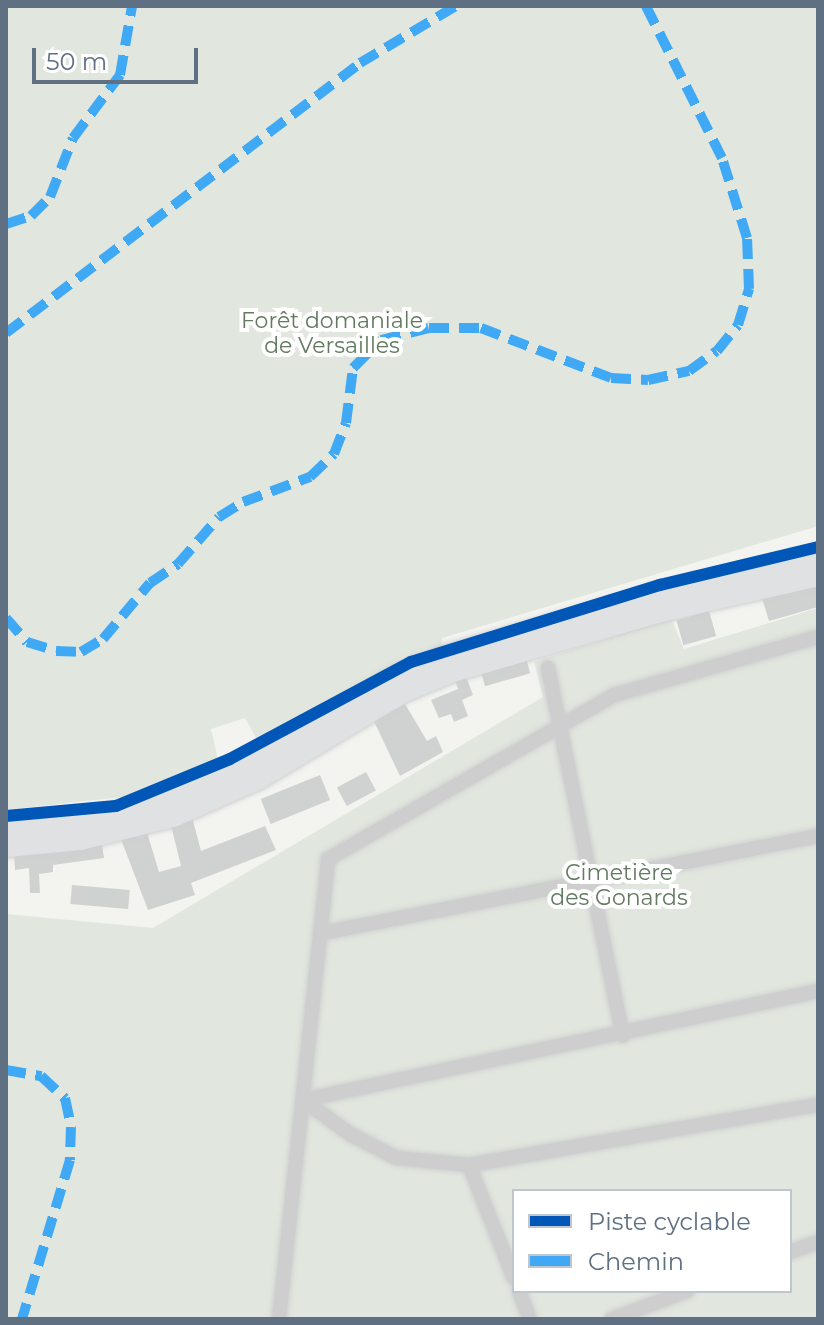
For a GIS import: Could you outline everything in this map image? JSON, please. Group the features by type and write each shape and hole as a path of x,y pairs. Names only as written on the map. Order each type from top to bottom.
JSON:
{"main road":[{"path":"6,838 79,831 171,808 255,771 400,684 448,664 659,603 818,567"}],"lane":[{"path":"279,1319 323,933 328,859 614,695 818,637"},
{"path":"548,668 562,723 623,1035"},
{"path":"323,933 591,883 818,836"},
{"path":"303,1100 478,1059 623,1035 818,991"},
{"path":"303,1100 350,1134 397,1158 469,1165 818,1105"},
{"path":"469,1165 512,1273"},
{"path":"792,1251 818,1242"},
{"path":"520,1293 530,1319"},
{"path":"612,1319 682,1293"}],"green space":[{"name":"Forêt domaniale de Versailles","path":"6,6 818,6 818,526 442,638 441,649 391,667 258,741 245,718 211,729 218,760 129,796 6,810"},
{"name":"Cimetière des Gonards","path":"818,608 818,1319 6,1319 6,914 153,928 543,697 534,662 671,618 684,649"}],"building":[{"path":"818,581 818,607 769,621 761,595"},
{"path":"709,611 716,636 683,645 676,620"},
{"path":"525,655 530,673 485,686 480,668"},
{"path":"465,674 473,695 462,700 468,716 454,722 451,714 439,718 431,700 458,689 454,678"},
{"path":"391,700 396,709 405,704 427,741 436,736 443,752 400,776 369,711"},
{"path":"366,772 376,791 347,806 337,787"},
{"path":"320,775 330,800 271,824 261,799"},
{"path":"191,813 201,851 265,826 276,850 191,883 195,895 148,910 119,834 146,829 159,872 181,866 170,821"},
{"path":"101,838 104,858 53,865 53,872 39,874 40,893 30,893 29,868 15,870 14,850"},
{"path":"72,885 130,890 128,909 70,904"}],"marked path":[{"path":"6,224 31,216 50,197 73,138 120,75 132,6"},
{"path":"6,333 360,63 456,6"},
{"path":"6,618 27,642 56,651 81,652 103,639 150,583 178,564 219,517 243,502 310,477 334,454 346,423 353,368 381,340 429,328 481,328 611,378 648,380 689,371 717,351 738,325 749,289 747,238 722,158 646,6"},
{"path":"6,1070 41,1076 65,1098 71,1127 70,1160 22,1319"}],"cycle path":[{"path":"6,816 116,806 230,759 411,662 660,585 818,547"}]}
